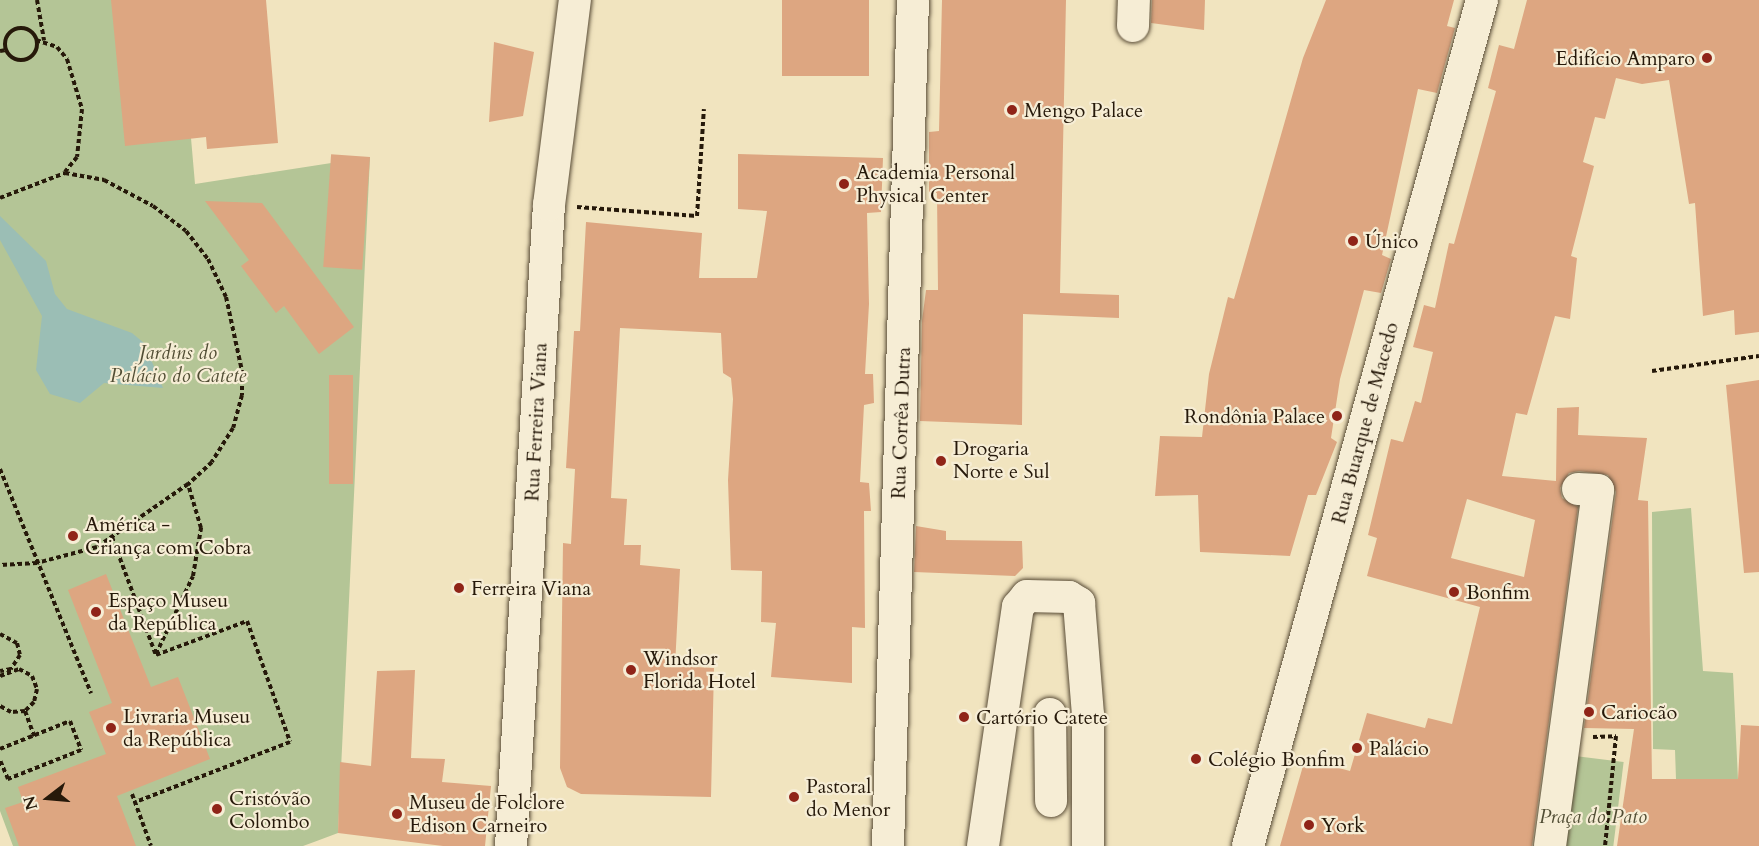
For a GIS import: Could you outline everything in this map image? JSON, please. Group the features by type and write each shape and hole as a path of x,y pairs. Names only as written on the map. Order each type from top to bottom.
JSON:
{"street":[{"name":"Rua Ferreira Viana","path":"511,846 549,205 575,0"},
{"name":"Rua Corrêa Dutra","path":"888,846 913,0"},
{"name":"Rua Buarque de Macedo","path":"1248,846 1482,0"},
{"path":"1550,846 1598,490 1578,489"},
{"path":"983,846 1022,598 1048,596 1069,597 1079,603 1088,715 1088,846"},
{"path":"1002,714 1088,715"},
{"path":"1050,714 1051,801"}],"path":[{"path":"37,0 44,40"},
{"path":"1,197 65,173 77,157 82,109 67,59 44,40 36,40 25,29 15,30 5,40 6,50 12,58 28,58 36,40"},
{"path":"0,51 6,50"},
{"path":"549,205 697,216 704,109"},
{"path":"0,565 37,563 97,547 188,484 222,445 242,395 238,338 226,297 208,259 171,219 124,188 65,173"},
{"path":"1652,371 1759,356"},
{"path":"0,469 91,693"},
{"path":"156,655 194,576 201,528 188,484"},
{"path":"112,537 156,655"},
{"path":"135,802 290,742 247,621 156,655"},
{"path":"0,634 17,643 20,655 11,669 0,673"},
{"path":"0,673 13,669 32,676 37,696 25,711 11,712 0,706"},
{"path":"25,711 34,736"},
{"path":"0,749 70,721 81,750 8,778 0,760"},
{"path":"1565,736 1616,735 1605,846"},
{"path":"132,794 151,846"}],"green space":[{"name":"Jardins do Palácio do Catete","path":"0,0 179,0 195,184 370,157 338,833 303,846 13,846 0,811"},
{"path":"1691,508 1703,671 1733,673 1738,780 1676,779 1675,750 1653,749 1652,512"},
{"name":"Praça do Pato","path":"1575,756 1624,762 1613,846 1564,846"}],"water":[{"path":"0,216 46,261 55,294 67,309 132,333 144,343 163,388 104,383 80,403 50,394 36,370 42,316 0,240"}],"building":[{"path":"111,0 266,0 278,143 207,149 206,137 125,146"},
{"path":"782,0 869,0 869,76 782,76"},
{"path":"942,0 1066,0 1060,293 1119,295 1119,318 1023,314 1022,425 920,421 922,321 926,290 938,290 937,193 929,192 929,132 939,131"},
{"path":"1152,0 1205,0 1204,30 1151,23"},
{"path":"1326,0 1454,0 1447,26 1455,28 1437,93 1418,89 1382,255 1391,259 1381,293 1364,290 1340,379 1331,438 1337,442 1316,495 1308,495 1290,556 1200,552 1198,495 1155,496 1160,436 1202,437 1209,374 1228,297 1234,299 1303,58"},
{"path":"1527,0 1759,0 1759,332 1735,335 1734,310 1703,316 1695,203 1689,204 1669,80 1642,84 1616,78 1605,119 1595,117 1583,162 1594,166 1571,256 1577,258 1570,319 1555,316 1527,415 1516,413 1502,476 1556,481 1557,408 1579,407 1578,435 1647,438 1638,500 1648,501 1652,779 1738,779 1741,725 1759,726 1759,846 1617,846 1634,729 1584,728 1616,492 1608,475 1579,471 1569,473 1560,488 1562,498 1578,507 1532,846 1280,846 1305,759 1350,771 1367,713 1425,728 1428,718 1452,724 1480,607 1367,576 1377,538 1368,535 1391,439 1403,442 1415,401 1421,403 1433,352 1413,347 1424,305 1435,308 1449,243 1454,244 1496,91 1488,88 1499,45 1514,49","holes":["1467,499 1535,520 1524,577 1451,558"]},
{"path":"494,42 534,52 523,116 489,122"},
{"path":"331,154 370,157 362,270 323,267"},
{"path":"738,154 883,158 881,212 867,213 869,304 865,374 873,374 874,403 864,405 860,482 869,483 871,511 864,511 865,628 852,627 852,683 771,677 776,623 761,622 762,571 731,570 728,480 733,399 731,378 723,373 721,333 620,328 611,498 627,499 624,545 641,545 640,565 680,569 675,666 714,668 711,797 581,794 567,787 560,768 563,543 571,544 575,469 566,468 574,331 580,331 586,222 702,233 699,278 757,278 767,211 738,209"},
{"path":"205,201 262,203 354,327 319,354 284,306 276,313 241,266 249,260"},
{"path":"329,375 353,375 353,484 329,484"},
{"path":"1759,380 1759,572 1744,573 1726,385"},
{"path":"916,526 946,531 946,540 1022,541 1023,568 1015,576 914,572"},
{"path":"106,574 151,687 178,677 210,759 117,796 136,846 19,846 5,808 23,802 18,787 106,754 89,712 112,703 68,590"},
{"path":"415,670 411,758 445,759 442,782 491,786 485,846 443,846 338,833 340,762 371,766 377,671"}],"place":[{"name":"Edifício Amparo","path":"1707,58"},
{"name":"Mengo Palace","path":"1012,110"},
{"name":"Academia Personal Physical Center","path":"844,184"},
{"name":"Único","path":"1353,241"},
{"name":"Rondônia Palace","path":"1337,416"},
{"name":"Drogaria Norte e Sul","path":"941,461"},
{"name":"América - Criança com Cobra","path":"73,536"},
{"name":"Ferreira Viana","path":"459,588"},
{"name":"Bonfim","path":"1454,592"},
{"name":"Espaço Museu da República","path":"96,612"},
{"name":"Windsor Florida Hotel","path":"631,670"},
{"name":"Cariocão","path":"1589,712"},
{"name":"Cartório Catete","path":"964,717"},
{"name":"Livraria Museu da República","path":"111,728"},
{"name":"Palácio","path":"1357,748"},
{"name":"Colégio Bonfim","path":"1196,759"},
{"name":"Pastoral do Menor","path":"794,797"},
{"name":"Cristóvão Colombo","path":"217,809"},
{"name":"Museu de Folclore Edison Carneiro","path":"397,814"},
{"name":"York","path":"1309,825"}]}
